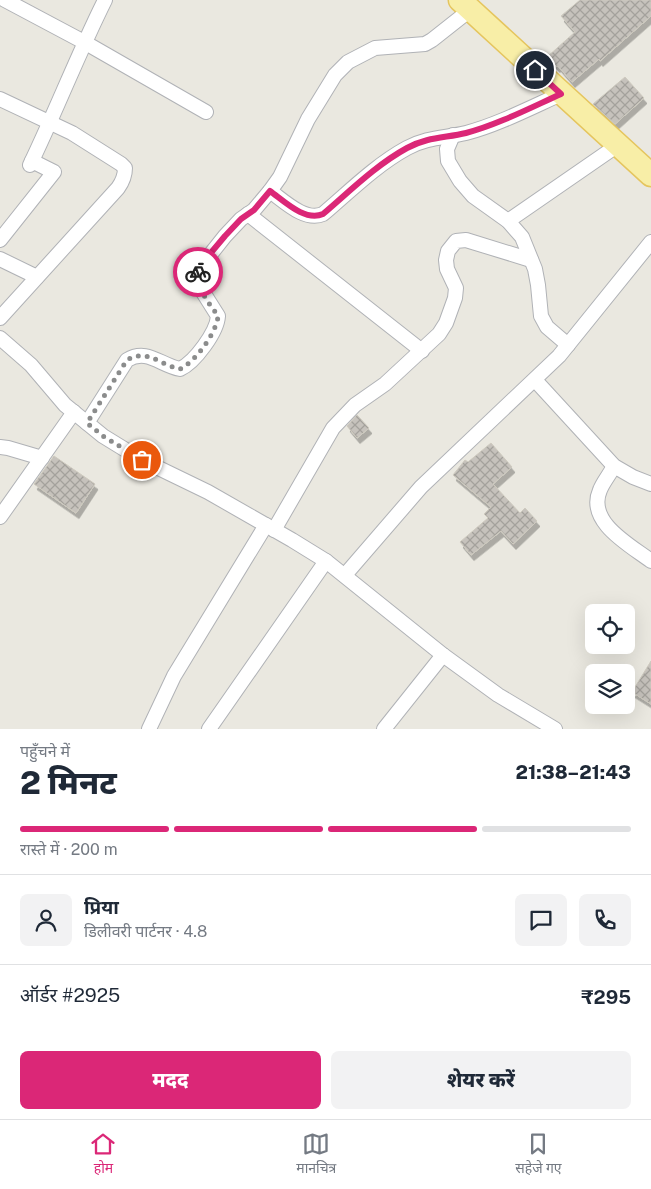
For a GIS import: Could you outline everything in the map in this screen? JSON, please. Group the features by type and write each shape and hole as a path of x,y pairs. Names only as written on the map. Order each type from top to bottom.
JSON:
{"main road":[{"path":"465,5 651,175"}],"street":[{"path":"5,0 84,42 206,112"},
{"path":"0,240 54,172 31,163 84,42 105,0"},
{"path":"87,423 127,360 135,355 144,355 180,369 193,361 215,328 218,316 201,289 197,279 198,270 241,219 262,202 280,177 308,119 335,75 348,62 375,48 425,44 432,40 465,5"},
{"path":"270,191 300,212 318,216 323,214 384,163 408,148 433,138 478,129 561,94"},
{"path":"0,99 72,133 125,168 124,180 118,188 0,318"},
{"path":"452,135 446,149 448,161 460,181 473,196 508,221 522,237 538,285 541,316 548,327 568,346"},
{"path":"508,221 618,145"},
{"path":"248,214 422,351"},
{"path":"149,729 174,676 332,428 355,405 385,384 422,351 439,334 446,323 455,298 456,288 447,269 446,260 452,244 456,241 466,240 531,260"},
{"path":"345,575 420,487 535,380 568,346 651,242"},
{"path":"0,259 37,277"},
{"path":"0,338 31,365 65,405 103,436 142,460 208,492 270,527 326,562 345,575 443,655 498,695 555,729"},
{"path":"535,380 614,466 633,477 651,484"},
{"path":"0,517 74,412"},
{"path":"0,447 42,458"},
{"path":"614,466 600,490 597,505 599,513 604,522 616,535 651,561"},
{"path":"209,729 326,562"},
{"path":"384,729 443,655"}],"building":[{"path":"580,0 651,0 651,16 600,61 599,59 572,82 547,57 575,32 561,16"},
{"path":"625,77 644,98 615,124 593,104"},
{"path":"357,415 369,428 357,438 347,426"},
{"path":"491,443 512,467 493,484 520,513 525,508 537,521 513,544 501,531 471,555 460,542 488,518 484,514 491,507 453,475 465,460 468,462"},
{"path":"54,456 95,484 76,513 34,484"},
{"path":"651,661 651,704 635,694 635,687"}],"way so far":[{"path":"142,460 103,436 87,423 127,360 135,355 154,358 180,369 193,361 215,328 218,316 201,289 197,279 198,272"}],"route":[{"path":"198,272 204,261 225,236 241,219 254,210 270,191 300,212 318,216 323,214 384,163 408,148 433,138 466,133 478,129 561,94 535,70"}]}
